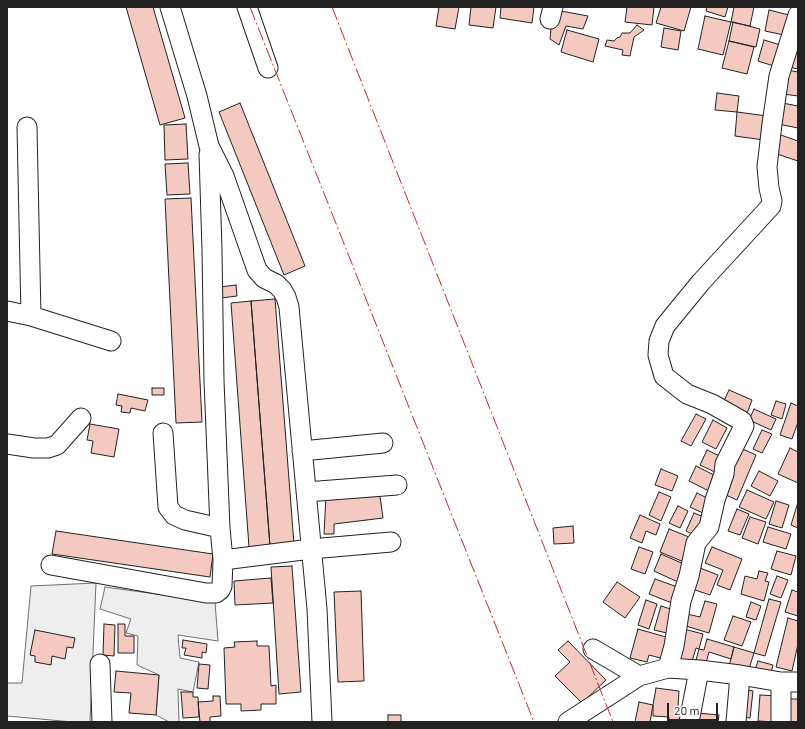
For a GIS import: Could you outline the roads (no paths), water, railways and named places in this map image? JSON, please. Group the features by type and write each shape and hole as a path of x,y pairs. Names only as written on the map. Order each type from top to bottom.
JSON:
{"street":[{"path":"51,565 206,593 216,593 222,586 223,560 220,528 214,381 209,146 197,96 170,7"},
{"path":"247,7 268,68"},
{"path":"668,668 674,646 681,601 696,543 709,527 715,500 724,474 725,464 744,426 742,421 712,404 688,394 664,376 658,355 659,341 665,326 701,282 771,206 772,201 766,167 772,124 779,76 798,15"},
{"path":"27,128 31,316"},
{"path":"209,146 224,176 257,270 264,278 276,284 282,290 289,307 316,609 322,722"},
{"path":"7,311 31,316 111,341"},
{"path":"7,444 34,448 48,448 57,445 81,418"},
{"path":"163,433 168,507 174,515 185,520 220,528"},
{"path":"302,451 383,443"},
{"path":"306,492 397,485"},
{"path":"223,560 311,549 391,542"},
{"path":"593,649 639,676"},
{"path":"100,664 102,722"},
{"path":"568,722 639,676 668,668 699,670 790,682 781,722"},
{"path":"689,722 699,670"},
{"path":"736,722 740,675"}]}
